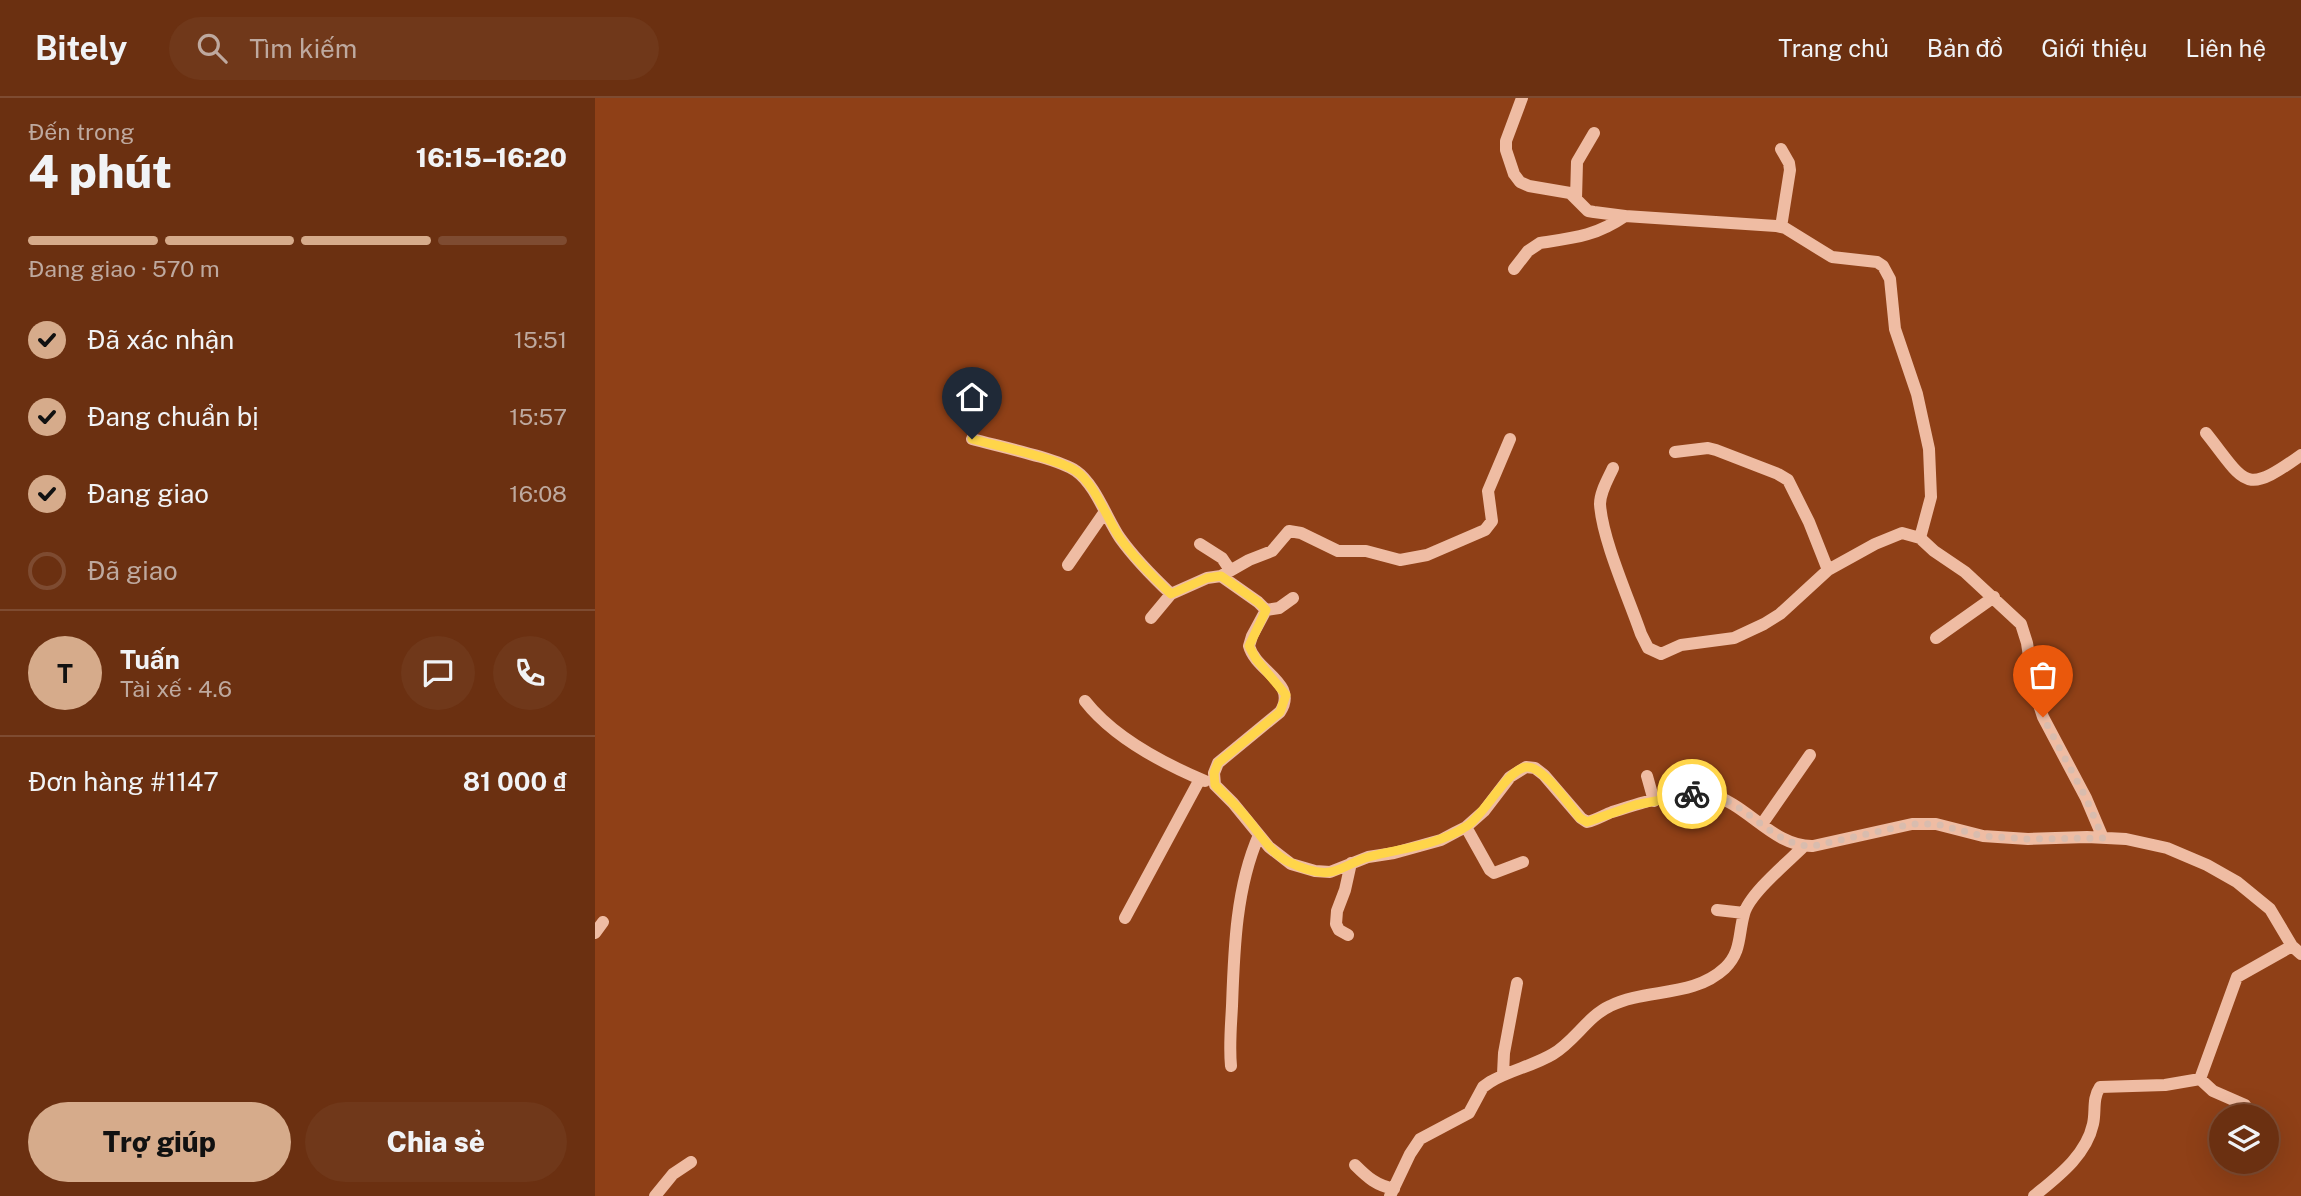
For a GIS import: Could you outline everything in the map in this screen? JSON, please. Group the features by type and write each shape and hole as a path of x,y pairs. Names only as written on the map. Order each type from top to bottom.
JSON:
{"street":[{"path":"1522,98 1506,141 1508,158 1520,182 1570,193 1588,211 1781,227 1823,254 1840,260 1877,262 1887,272 1895,329 1917,394 1929,449 1931,497 1920,538"},
{"path":"1576,199 1577,162 1594,133"},
{"path":"1781,149 1790,170 1781,227"},
{"path":"1514,268 1533,247 1606,229 1625,216"},
{"path":"2206,433 2238,474 2251,481 2262,480 2301,455"},
{"path":"972,439 1040,458 1076,472 1089,486 1136,559 1171,594"},
{"path":"1151,618 1171,594 1207,578 1226,573 1272,551 1289,531 1301,533 1338,551 1366,551 1400,560 1427,555 1485,530 1492,521 1488,491 1510,439"},
{"path":"1675,452 1708,448 1785,477 1796,493 1828,570"},
{"path":"1613,468 1601,495 1600,505 1608,539 1641,634 1648,648 1661,654 1681,645 1734,638 1764,624 1793,604 1828,570 1892,535 1908,534 1920,538 1965,572 2021,624 2028,643 2034,689 2043,717 2086,798 2103,838"},
{"path":"1067,565 1104,513"},
{"path":"1199,544 1217,554 1226,573 1266,610"},
{"path":"1936,638 1994,597"},
{"path":"1266,610 1279,608 1293,598"},
{"path":"1215,785 1214,773 1218,763 1280,712 1286,701 1283,689 1256,659 1249,646 1266,610"},
{"path":"1085,701 1098,718 1127,739 1215,785 1282,859 1304,869 1330,872 1351,863 1441,840 1466,827 1484,811 1510,777 1526,767 1535,768 1543,775 1580,818 1587,822 1635,805 1698,793 1731,804 1792,844 1803,847 1912,824 1936,824 1983,836 2126,839 2167,848 2207,865 2237,882 2270,909 2296,950 2237,977 2200,1079"},
{"path":"1762,824 1810,755"},
{"path":"1647,776 1654,801"},
{"path":"1125,918 1200,779"},
{"path":"1466,827 1489,870 1499,872 1523,863"},
{"path":"1231,1066 1238,913 1251,853 1259,835"},
{"path":"1355,1165 1373,1181 1392,1192 1420,1139 1469,1113 1483,1087 1503,1074 1555,1053 1608,1006 1646,995 1673,992 1719,973 1737,952 1744,913 1762,888 1803,847"},
{"path":"1348,935 1339,930 1336,920 1351,863"},
{"path":"1717,910 1744,913"},
{"path":"1503,1074 1504,1053 1517,983"},
{"path":"2200,1079 2213,1091 2243,1104"},
{"path":"2034,1196 2070,1167 2075,1159 2093,1126 2095,1094 2100,1087 2165,1085 2200,1079"},
{"path":"655,1196 664,1182 691,1162"}],"way so far":[{"path":"1692,794 1715,796 1792,844 1803,847 1912,824 1936,824 1983,836 2028,839 2087,836 2103,838 2086,798 2043,717"}],"route":[{"path":"972,439 1068,467 1076,472 1089,486 1109,522 1136,559 1171,594 1207,578 1221,576 1266,610 1249,646 1256,659 1283,689 1286,695 1284,705 1280,712 1218,763 1214,773 1215,785 1247,818 1269,847 1291,864 1304,869 1330,872 1368,857 1441,840 1471,823 1484,811 1510,777 1526,767 1535,768 1543,775 1580,818 1587,822 1635,805 1692,794"}]}
